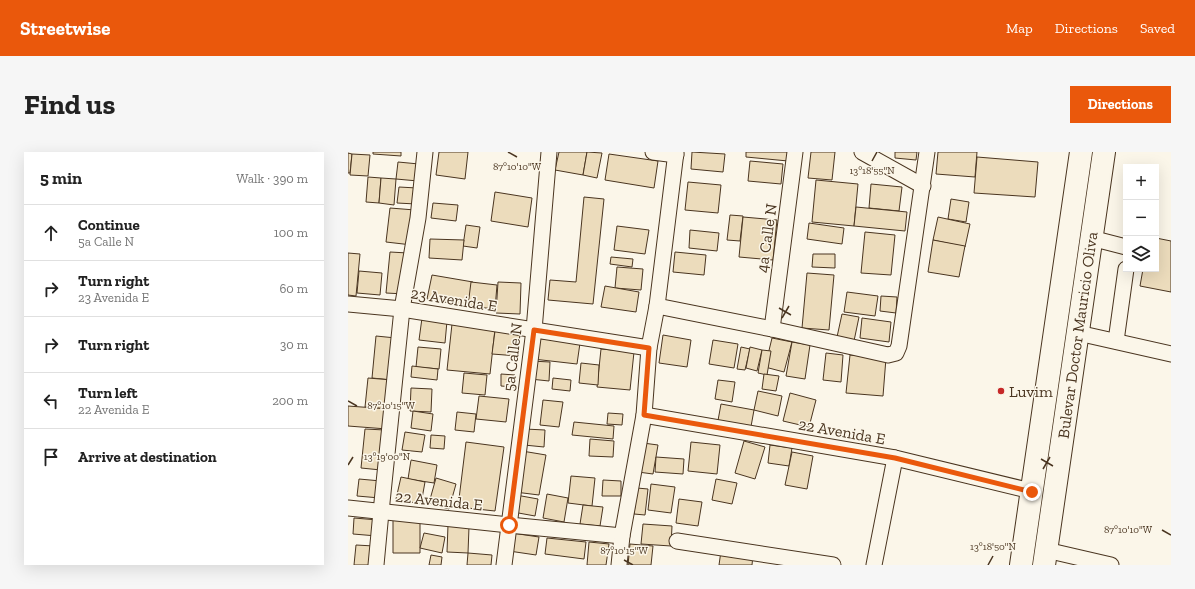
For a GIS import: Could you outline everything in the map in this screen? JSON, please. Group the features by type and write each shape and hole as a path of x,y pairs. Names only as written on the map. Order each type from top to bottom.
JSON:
{"highway":[{"name":"Bulevar Doctor Mauricio Oliva","path":"1021,565 1081,152"},
{"name":"Bulevar Doctor Mauricio Oliva","path":"1045,558 1104,152"}],"street":[{"path":"376,565 402,309 418,218 425,152"},
{"name":"5a Calle N","path":"504,565 534,330 549,152"},
{"path":"619,565 622,536 644,415 649,348 657,306 676,154 653,152"},
{"name":"4a Calle N","path":"772,329 795,152"},
{"path":"862,152 923,186"},
{"path":"657,306 772,329 888,355 896,353 899,346 927,152"},
{"path":"1092,238 1123,246"},
{"path":"1116,341 1126,272"},
{"name":"23 Avenida E","path":"348,304 402,309 649,348"},
{"path":"1078,332 1171,354"},
{"name":"22 Avenida E","path":"644,415 895,458 1032,492"},
{"path":"874,565 895,458"},
{"name":"22 Avenida E","path":"348,508 622,536"},
{"path":"677,541 834,565"},
{"path":"1045,558 1111,565"}],"building":[{"path":"373,152 401,152 401,156 373,154"},
{"path":"439,152 468,152 465,179 436,175"},
{"path":"559,152 587,152 583,175 555,170"},
{"path":"587,152 602,153 597,178 583,175"},
{"path":"692,152 725,154 723,172 691,169"},
{"path":"746,152 789,152 788,161 746,157"},
{"path":"811,152 835,152 832,180 808,178"},
{"path":"895,152 917,152 916,160 895,158"},
{"path":"938,152 977,152 975,177 936,174"},
{"path":"348,153 352,154 350,173 348,173"},
{"path":"352,154 370,155 368,176 350,175"},
{"path":"609,154 658,161 654,188 605,180"},
{"path":"977,157 1038,162 1035,197 974,193"},
{"path":"750,161 783,164 781,184 748,181"},
{"path":"398,162 419,164 418,181 396,179"},
{"path":"368,177 381,178 379,203 366,202"},
{"path":"381,178 396,179 394,205 379,203"},
{"path":"816,180 858,184 854,226 812,222"},
{"path":"688,182 721,185 718,213 685,210"},
{"path":"871,184 902,187 899,211 869,208"},
{"path":"399,187 417,188 416,204 397,203"},
{"path":"495,192 532,198 528,227 491,221"},
{"path":"584,197 604,199 593,304 548,300 550,280 576,282"},
{"path":"951,199 969,202 966,222 948,219"},
{"path":"433,203 458,205 456,221 431,218"},
{"path":"856,207 907,212 905,231 854,226"},
{"path":"390,208 415,210 412,245 386,242"},
{"path":"730,215 743,216 740,241 727,240"},
{"path":"743,217 777,220 773,260 739,257"},
{"path":"938,217 970,224 965,247 933,240"},
{"path":"809,223 844,228 842,244 807,239"},
{"path":"466,225 480,227 477,248 463,246"},
{"path":"617,226 649,230 645,254 614,250"},
{"path":"690,230 719,233 717,251 689,248"},
{"path":"865,232 895,235 891,275 861,273"},
{"path":"430,239 464,240 462,260 429,258"},
{"path":"1159,239 1171,241 1171,292 1140,286 1142,272 1159,272"},
{"path":"933,240 965,246 959,277 928,272"},
{"path":"390,252 408,253 405,294 386,293"},
{"path":"675,252 706,255 704,275 673,272"},
{"path":"348,253 360,254 356,296 348,295"},
{"path":"813,254 835,254 835,268 812,267"},
{"path":"611,257 633,259 632,267 610,264"},
{"path":"617,267 643,269 641,290 615,288"},
{"path":"359,271 382,273 380,295 357,293"},
{"path":"807,273 834,275 829,330 802,328"},
{"path":"432,275 473,282 468,306 427,299"},
{"path":"471,282 497,285 495,309 468,306"},
{"path":"498,282 521,283 520,314 496,313"},
{"path":"605,286 639,292 636,312 601,307"},
{"path":"847,292 878,296 875,316 844,312"},
{"path":"881,296 897,297 896,313 880,311"},
{"path":"842,314 859,317 854,341 837,337"},
{"path":"422,318 447,321 445,343 419,340"},
{"path":"862,318 891,322 889,342 860,338"},
{"path":"452,324 495,329 490,374 447,370"},
{"path":"495,331 520,333 518,356 492,354"},
{"path":"663,335 691,340 687,367 659,363"},
{"path":"376,336 396,338 392,380 372,378"},
{"path":"535,338 580,343 577,364 533,359"},
{"path":"772,338 792,342 784,372 765,367"},
{"path":"713,340 738,344 734,368 709,364"},
{"path":"792,342 810,345 805,379 786,376"},
{"path":"418,347 441,349 439,369 416,367"},
{"path":"741,347 750,349 745,370 737,369"},
{"path":"750,347 762,350 757,371 746,368"},
{"path":"601,349 634,352 630,390 597,387"},
{"path":"762,350 771,351 767,375 758,373"},
{"path":"826,353 843,355 841,382 823,380"},
{"path":"850,355 886,358 883,396 846,393"},
{"path":"531,361 550,362 549,381 530,379"},
{"path":"581,363 599,365 598,385 579,383"},
{"path":"412,366 438,369 437,380 411,377"},
{"path":"464,373 487,375 485,395 462,393"},
{"path":"501,374 515,375 514,387 501,386"},
{"path":"764,374 779,376 776,391 762,389"},
{"path":"368,378 392,380 390,409 365,407"},
{"path":"553,378 571,380 570,391 552,389"},
{"path":"718,380 735,382 732,402 715,399"},
{"path":"411,388 432,389 431,412 410,411"},
{"path":"758,391 782,396 778,416 754,410"},
{"path":"790,393 816,400 809,427 783,421"},
{"path":"479,396 509,399 506,422 476,419"},
{"path":"543,400 563,402 559,427 540,425"},
{"path":"721,404 754,410 750,432 717,426"},
{"path":"348,406 389,409 387,429 348,426"},
{"path":"413,411 433,414 431,431 411,428"},
{"path":"457,412 476,414 474,432 455,430"},
{"path":"608,413 623,414 622,425 607,424"},
{"path":"574,422 614,426 613,439 572,435"},
{"path":"365,429 385,430 381,470 361,468"},
{"path":"525,429 545,430 544,447 524,445"},
{"path":"405,432 425,435 422,452 402,450"},
{"path":"431,435 445,436 444,449 430,448"},
{"path":"590,439 614,441 613,457 589,456"},
{"path":"744,441 765,447 755,479 735,473"},
{"path":"466,442 504,447 495,511 458,507"},
{"path":"691,442 720,445 717,474 688,471"},
{"path":"643,443 658,445 653,474 638,472"},
{"path":"770,445 792,448 789,466 768,463"},
{"path":"522,451 546,455 539,495 515,492"},
{"path":"792,452 813,456 807,489 785,485"},
{"path":"656,457 684,459 683,474 655,472"},
{"path":"411,460 437,465 434,483 408,479"},
{"path":"571,476 595,478 592,506 568,503"},
{"path":"401,477 425,482 421,504 396,499"},
{"path":"436,478 456,484 449,509 429,503"},
{"path":"359,479 381,481 380,498 357,496"},
{"path":"716,479 737,483 732,504 712,500"},
{"path":"603,480 621,481 621,496 602,496"},
{"path":"651,484 675,487 671,513 648,510"},
{"path":"637,488 648,489 645,515 634,514"},
{"path":"547,494 568,498 564,522 543,518"},
{"path":"516,495 538,499 535,516 513,512"},
{"path":"679,499 702,502 698,526 676,523"},
{"path":"583,505 603,507 600,526 580,524"},
{"path":"420,516 420,553 393,553 393,517"},
{"path":"354,518 378,520 377,536 353,534"},
{"path":"643,524 672,526 671,546 641,544"},
{"path":"448,525 469,527 468,553 447,552"},
{"path":"424,533 445,537 442,553 420,548"},
{"path":"512,533 539,537 536,555 509,551"},
{"path":"547,538 586,542 584,559 545,554"},
{"path":"589,542 609,544 606,565 587,565"},
{"path":"630,544 653,546 651,565 628,565"},
{"path":"356,545 374,546 373,565 354,565"},
{"path":"721,551 753,555 752,565 719,565"},
{"path":"468,553 492,555 491,565 467,565"},
{"path":"431,555 442,557 441,565 429,565"}],"place":[{"name":"Luvim","path":"1001,391"}],"route":[{"path":"509,525 534,330 649,348 644,415 895,458 1032,492"}]}
